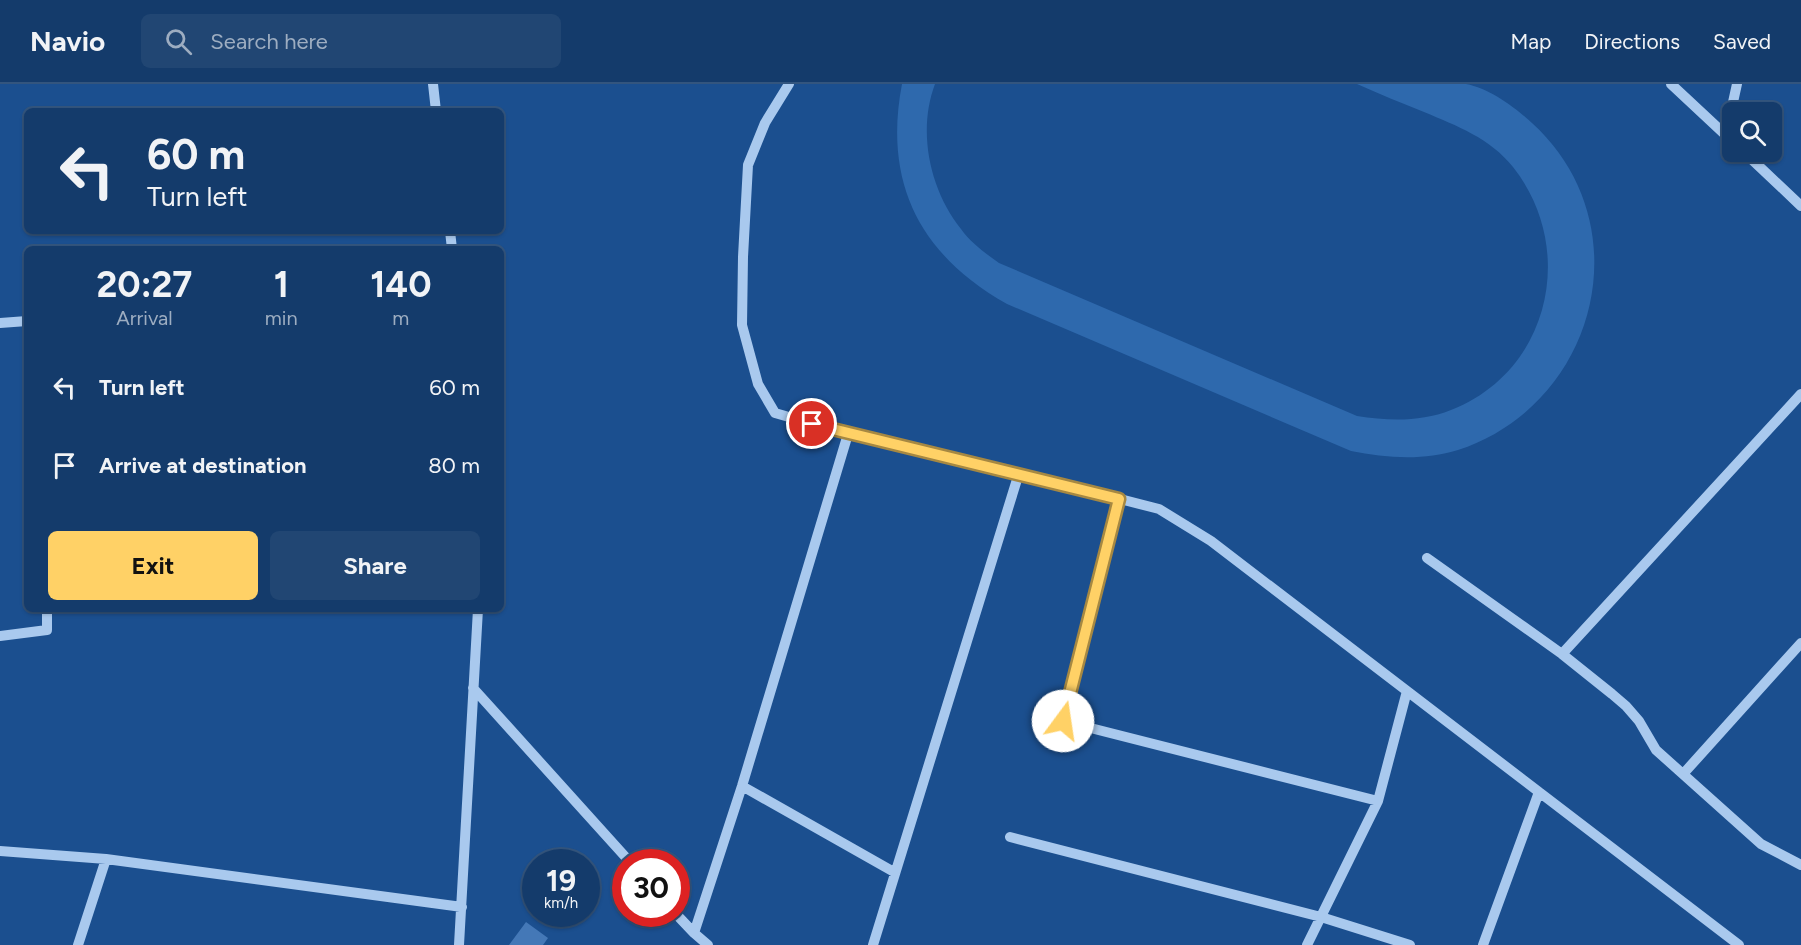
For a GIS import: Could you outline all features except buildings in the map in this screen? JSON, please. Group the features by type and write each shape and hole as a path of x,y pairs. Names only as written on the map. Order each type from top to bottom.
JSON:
{"street":[{"path":"433,84 436,108"},
{"path":"789,84 765,123 748,165 742,325 758,384 775,413 848,434 1019,473 1159,509 1211,541 1739,945"},
{"path":"1671,84 1722,131"},
{"path":"1734,102 1737,84"},
{"path":"1755,162 1801,206"},
{"path":"0,323 24,321"},
{"path":"1562,654 1801,394"},
{"path":"694,933 742,786 848,434"},
{"path":"873,945 1019,473"},
{"path":"1119,499 1063,721 1378,801"},
{"path":"1427,558 1562,654 1626,706 1639,721 1656,750 1761,844 1801,865"},
{"path":"0,636 47,630 47,612"},
{"path":"459,945 478,612"},
{"path":"1684,773 1801,643"},
{"path":"473,688 618,849"},
{"path":"1307,945 1378,801 1407,691"},
{"path":"742,786 894,872"},
{"path":"1483,945 1539,792"},
{"path":"1010,837 1321,917 1410,945"},
{"path":"0,851 106,859 462,907"},
{"path":"78,945 106,859"},
{"path":"688,927 708,945"}],"shaded area":[{"path":"902,84 935,84 927,121 927,141 934,179 950,214 961,229 999,263 1357,416 1381,419 1428,417 1451,410 1485,392 1512,367 1531,337 1544,304 1548,269 1544,234 1533,199 1504,157 1494,148 1461,128 1357,84 1466,84 1475,86 1510,105 1532,123 1566,164 1587,210 1594,259 1589,307 1572,353 1544,394 1506,427 1458,450 1431,456 1391,457 1351,451 1007,304 977,285 951,263 931,239 915,213 904,184 898,153 897,120"}],"route":[{"path":"812,424 1119,499 1063,721"}]}
